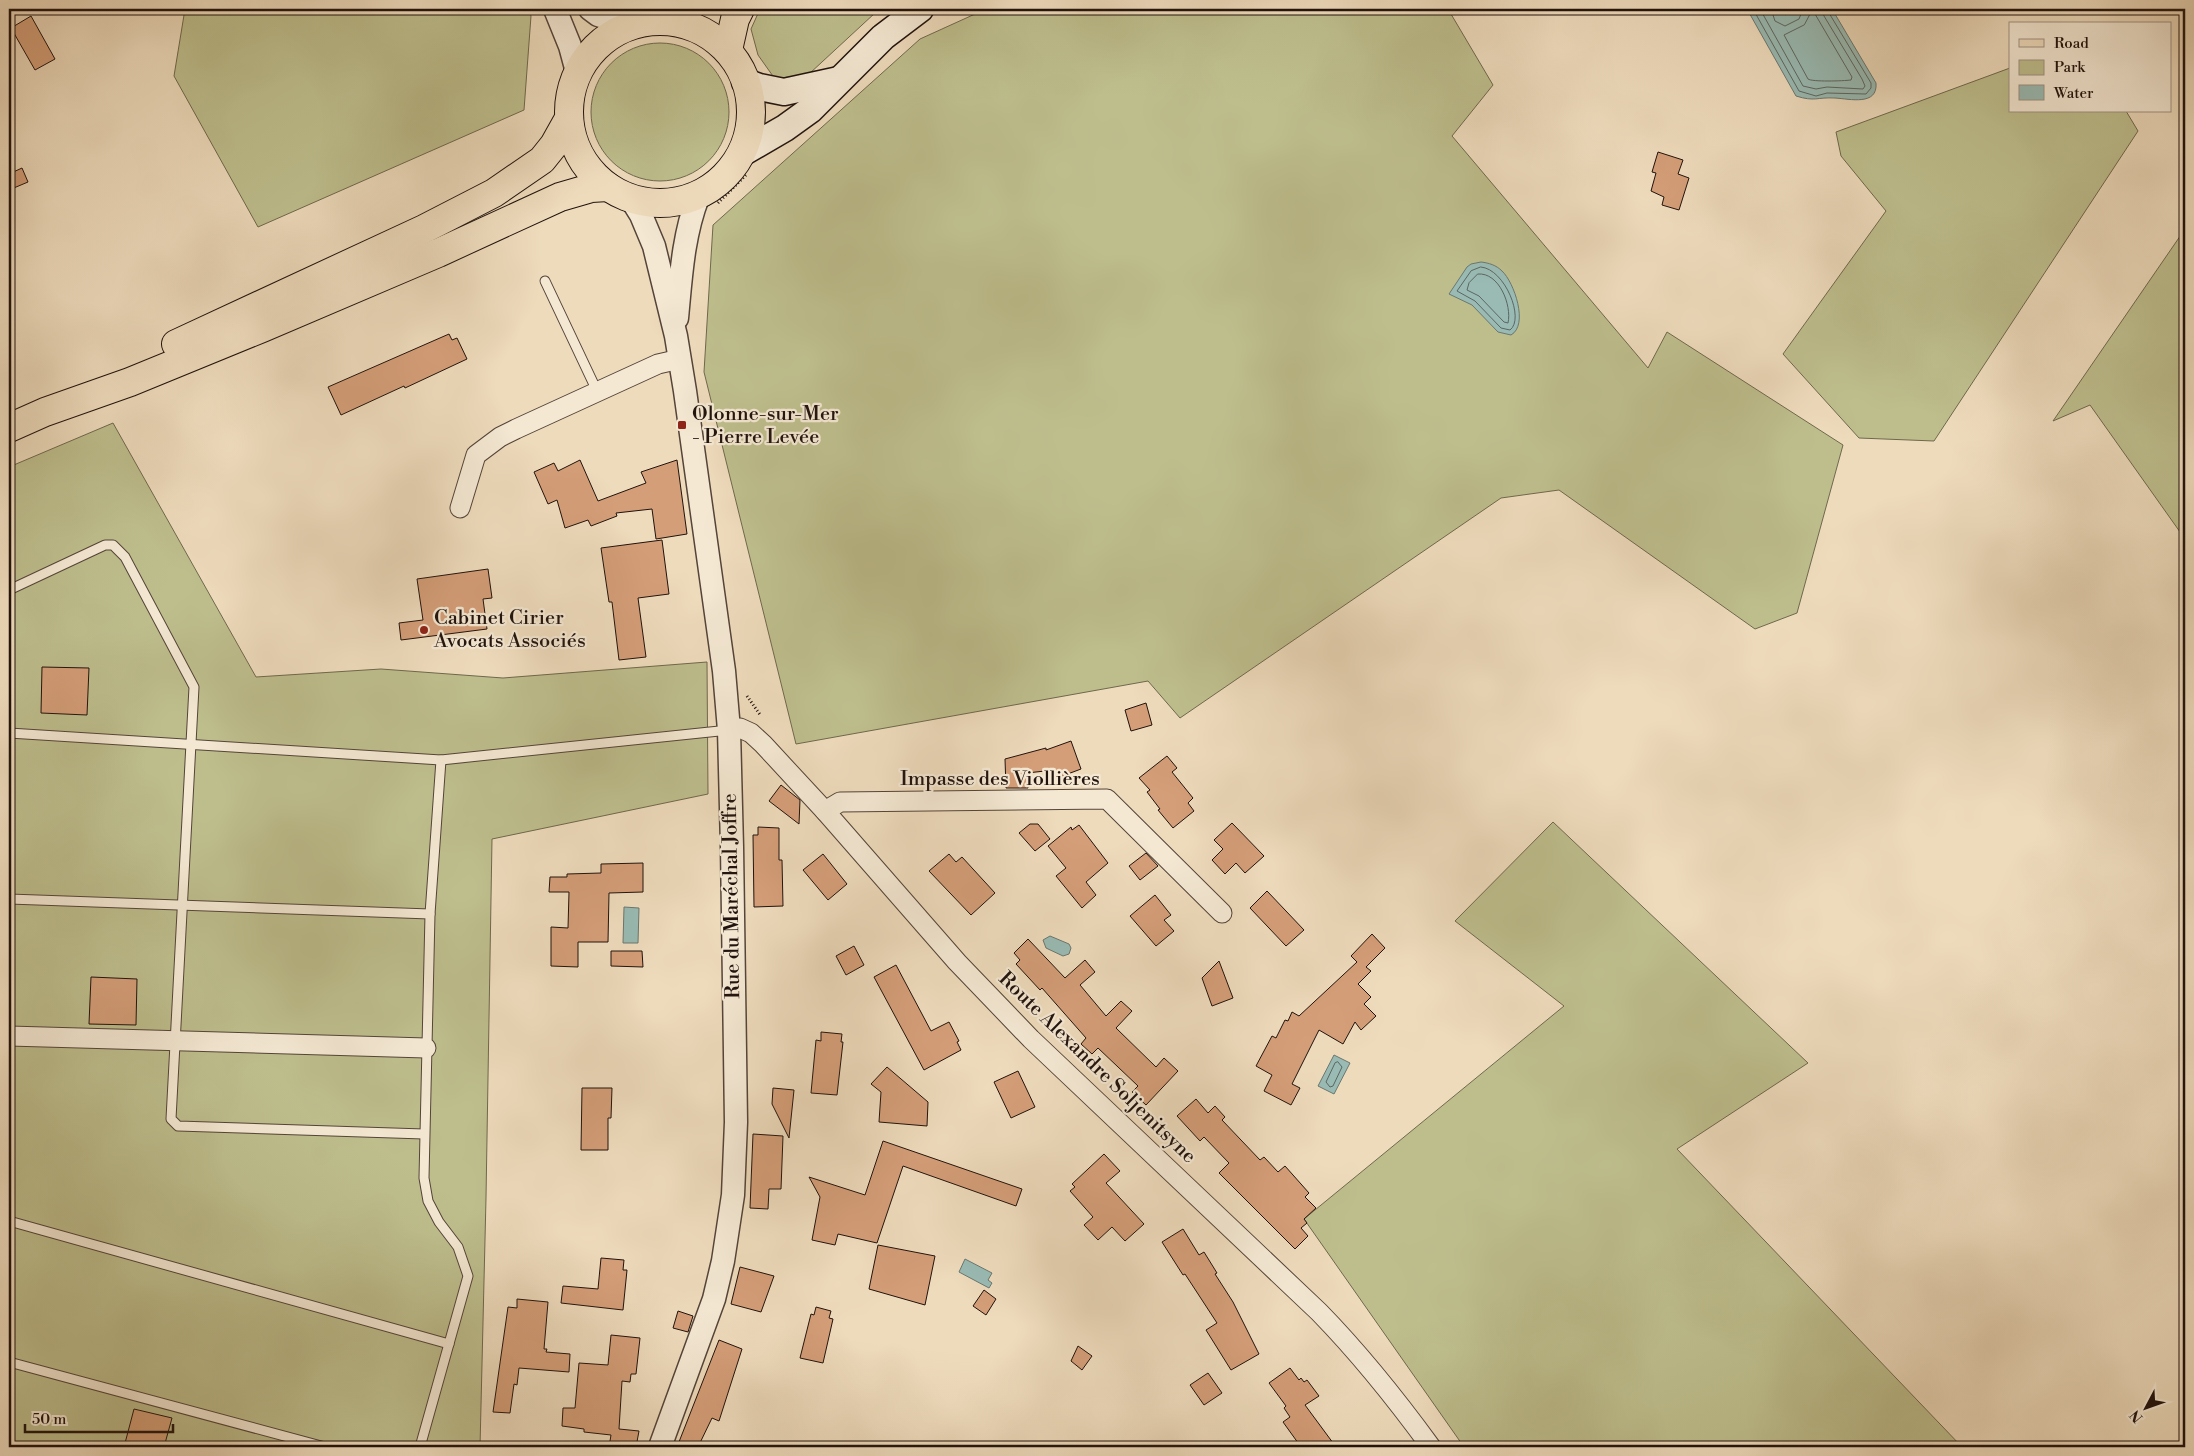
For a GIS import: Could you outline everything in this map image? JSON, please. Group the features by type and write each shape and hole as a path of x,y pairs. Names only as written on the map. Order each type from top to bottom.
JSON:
{"main road":[{"path":"728,50 735,19 740,9"},
{"path":"9,428 45,412 130,382 227,342 438,253 560,197 591,188 620,193 665,205 706,202 716,185 733,169 744,164 785,128 810,110 883,37 920,9"},
{"path":"620,193 592,169 577,146 568,120 570,97 577,72 592,53 610,38 630,26 672,15 708,32 728,50 737,63 745,82 749,103 744,164"},
{"path":"745,82 784,92 838,80"},
{"path":"45,412 123,369 432,225 494,193 542,160 554,145 568,120"}],"street":[{"path":"555,9 570,46 577,72"},
{"path":"590,9 598,15 630,26"},
{"name":"Rue du Maréchal Joffre","path":"620,193 641,215 654,246 676,336 724,671 729,730 736,1122 733,1195 723,1261 714,1299 660,1447"},
{"name":"Rue du Maréchal Joffre","path":"676,336 688,223 706,202"},
{"path":"460,508 476,455 500,437 658,364 680,359"},
{"name":"Route Alexandre Soljenitsyne","path":"729,730 740,728 751,733 825,811 956,962 1031,1039 1312,1306 1355,1350 1391,1392 1431,1447"},
{"name":"Impasse des Viollières","path":"825,811 840,802 1107,798 1222,913"},
{"path":"9,1036 426,1048"}],"lane":[{"path":"545,281 597,391"},
{"path":"9,590 105,544 113,545 125,558 194,687 172,1119 178,1126 424,1134"},
{"path":"9,733 441,760 729,730"},
{"path":"420,1447 468,1276 458,1247 439,1222 428,1201 424,1178 430,914 441,760"},
{"path":"9,899 430,914"},
{"path":"9,1222 449,1344"},
{"path":"9,1362 325,1447"}],"path":[{"path":"706,202 744,164"},
{"path":"743,690 763,718"}],"green space":[{"path":"185,9 529,9 531,16 524,110 258,227 174,76"},
{"path":"760,9 884,9 875,13 809,74 775,79 758,55 751,29"},
{"path":"986,9 1448,9 1493,85 1452,136 1648,368 1667,332 1843,445 1797,613 1755,629 1559,490 1501,498 1180,718 1148,681 796,744 704,372 713,225 920,39"},
{"path":"660,43 674,44 687,48 699,54 709,63 718,73 724,85 728,98 728,126 724,139 718,151 709,161 699,170 687,176 674,180 660,181 646,180 633,176 621,170 611,161 602,151 596,139 592,126 591,112 592,98 596,85 602,73 611,63 621,54 633,48 646,44"},
{"path":"2009,68 2009,112 2127,112 2138,131 1934,441 1859,438 1783,354 1886,211 1841,156 1836,132"},
{"path":"2185,229 2185,539 2090,405 2053,421"},
{"path":"113,423 256,677 381,669 503,678 707,662 708,794 492,839 480,1447 9,1447 9,467"},
{"path":"1553,822 1808,1063 1677,1149 1962,1447 1464,1447 1304,1219 1564,1006 1455,921"}],"water":[{"path":"1747,9 1781,9 1785,15 1796,9 1832,9 1876,83 1873,95 1862,100 1812,99 1796,96"},
{"path":"1481,262 1497,267 1502,271 1507,276 1515,293 1518,303 1519,322 1516,330 1511,335 1498,332 1472,305 1449,294 1467,267"},
{"path":"624,907 639,908 638,943 623,943"},
{"path":"1050,936 1069,944 1071,948 1069,954 1063,956 1046,948 1043,940"},
{"path":"1334,1055 1350,1063 1334,1094 1318,1086"},
{"path":"965,1259 992,1273 988,1280 992,1283 989,1288 959,1272"}],"building":[{"path":"31,16 55,59 35,70 11,28"},
{"path":"1658,152 1683,160 1678,174 1689,178 1679,210 1662,205 1664,197 1651,191 1656,173 1652,172"},
{"path":"22,168 28,182 9,190 9,174"},
{"path":"449,334 452,340 457,338 467,359 341,415 328,387"},
{"path":"580,460 598,501 646,483 641,472 677,460 687,534 656,539 652,509 616,513 617,516 591,526 588,520 565,528 557,500 548,504 534,472 554,463 558,471"},
{"path":"662,540 669,594 638,598 646,657 619,660 612,602 609,602 601,548"},
{"path":"488,569 492,598 483,599 487,629 401,640 399,623 423,620 417,579"},
{"path":"42,667 89,668 87,715 41,713"},
{"path":"1146,703 1152,725 1131,731 1125,710"},
{"path":"1071,741 1081,769 1057,778 1054,770 1027,773 1028,788 1006,788 1005,759 1046,748 1046,750"},
{"path":"1167,756 1177,768 1172,772 1193,798 1188,803 1194,811 1173,828 1158,810 1160,809 1147,792 1150,790 1139,778"},
{"path":"781,785 800,800 799,824 769,801"},
{"path":"1232,823 1264,856 1245,873 1236,863 1225,874 1212,860 1223,849 1214,840"},
{"path":"1030,824 1038,824 1050,839 1035,851 1019,833"},
{"path":"1079,825 1108,863 1086,882 1096,895 1082,908 1056,876 1066,868 1048,846 1071,827 1072,830"},
{"path":"758,827 779,828 779,860 782,860 783,906 754,907 753,835 758,835"},
{"path":"1146,853 1158,866 1140,880 1129,866"},
{"path":"823,854 847,884 828,900 803,870"},
{"path":"949,854 956,862 962,857 995,893 971,915 929,871"},
{"path":"643,863 643,892 609,893 608,942 578,942 578,967 551,966 551,927 568,928 569,892 549,892 550,877 567,877 567,874 601,873 601,864"},
{"path":"1267,891 1304,930 1286,946 1250,908"},
{"path":"1155,895 1171,915 1164,920 1174,931 1156,946 1130,916"},
{"path":"1372,934 1385,948 1366,967 1371,971 1358,984 1371,997 1364,1004 1376,1016 1361,1030 1355,1022 1343,1044 1319,1030 1292,1084 1300,1088 1291,1105 1264,1091 1272,1075 1256,1066 1272,1036 1276,1038 1285,1020 1288,1021 1292,1012 1299,1016 1357,962 1351,956"},
{"path":"1028,939 1065,978 1085,960 1095,972 1080,985 1106,1016 1121,1001 1132,1011 1116,1028 1156,1067 1164,1058 1178,1071 1146,1105 1132,1092 1138,1086 1098,1048 1092,1054 1081,1044 1086,1038 1042,988 1040,990 1016,964 1020,960 1014,953"},
{"path":"854,946 864,965 846,975 836,956"},
{"path":"611,951 642,951 643,967 611,966"},
{"path":"1219,961 1233,998 1212,1006 1202,978"},
{"path":"896,965 931,1031 949,1022 959,1041 957,1042 961,1050 924,1070 874,977"},
{"path":"91,977 137,979 136,1025 89,1024"},
{"path":"821,1032 842,1034 841,1042 843,1042 837,1095 811,1093 816,1040 821,1041"},
{"path":"887,1067 928,1102 927,1126 879,1122 881,1092 871,1084"},
{"path":"1018,1071 1035,1107 1011,1118 994,1082"},
{"path":"582,1088 612,1088 611,1118 608,1118 608,1150 581,1150"},
{"path":"773,1088 794,1090 789,1138 772,1104"},
{"path":"1196,1099 1208,1113 1215,1106 1225,1117 1222,1120 1260,1160 1264,1157 1278,1172 1285,1166 1309,1193 1305,1197 1316,1208 1304,1219 1307,1223 1301,1228 1308,1236 1295,1249 1219,1173 1229,1163 1204,1137 1200,1141 1177,1116"},
{"path":"753,1134 783,1136 781,1189 769,1189 768,1209 750,1208"},
{"path":"883,1141 1022,1189 1016,1206 903,1166 877,1243 838,1234 835,1245 812,1240 820,1197 809,1177 865,1195"},
{"path":"1104,1154 1120,1171 1106,1183 1144,1224 1125,1241 1112,1227 1098,1240 1084,1225 1093,1217 1070,1191 1075,1187 1072,1184"},
{"path":"1183,1229 1199,1255 1204,1252 1217,1273 1215,1274 1233,1302 1259,1354 1231,1370 1206,1330 1217,1323 1162,1242"},
{"path":"878,1245 935,1256 925,1305 869,1289"},
{"path":"601,1258 624,1260 623,1270 627,1270 623,1310 561,1303 563,1286 598,1289"},
{"path":"740,1267 774,1276 761,1312 731,1304"},
{"path":"984,1290 996,1299 986,1315 973,1306"},
{"path":"517,1299 548,1302 544,1349 547,1349 546,1352 570,1354 569,1372 519,1368 517,1385 514,1384 510,1413 493,1412 508,1307 517,1308"},
{"path":"816,1307 831,1311 829,1318 833,1319 823,1363 800,1358 811,1314 814,1315"},
{"path":"678,1311 693,1316 688,1332 673,1328"},
{"path":"611,1335 640,1338 636,1374 631,1374 630,1382 622,1381 619,1429 639,1431 636,1447 609,1447 611,1435 584,1432 584,1429 562,1426 563,1408 575,1408 579,1363 608,1365"},
{"path":"719,1340 742,1349 719,1421 712,1418 698,1447 677,1447"},
{"path":"1078,1346 1092,1356 1082,1370 1071,1361"},
{"path":"1290,1368 1299,1380 1301,1378 1304,1382 1307,1380 1319,1396 1305,1405 1336,1447 1301,1447 1283,1422 1290,1417 1284,1408 1286,1406 1269,1383"},
{"path":"1208,1373 1222,1393 1204,1405 1190,1385"},
{"path":"134,1409 172,1418 164,1447 124,1447"}],"place":[{"name":"Olonne-sur-Mer - Pierre Levée","path":"682,425"},
{"name":"Cabinet Cirier Avocats Associés","path":"424,630"}]}
